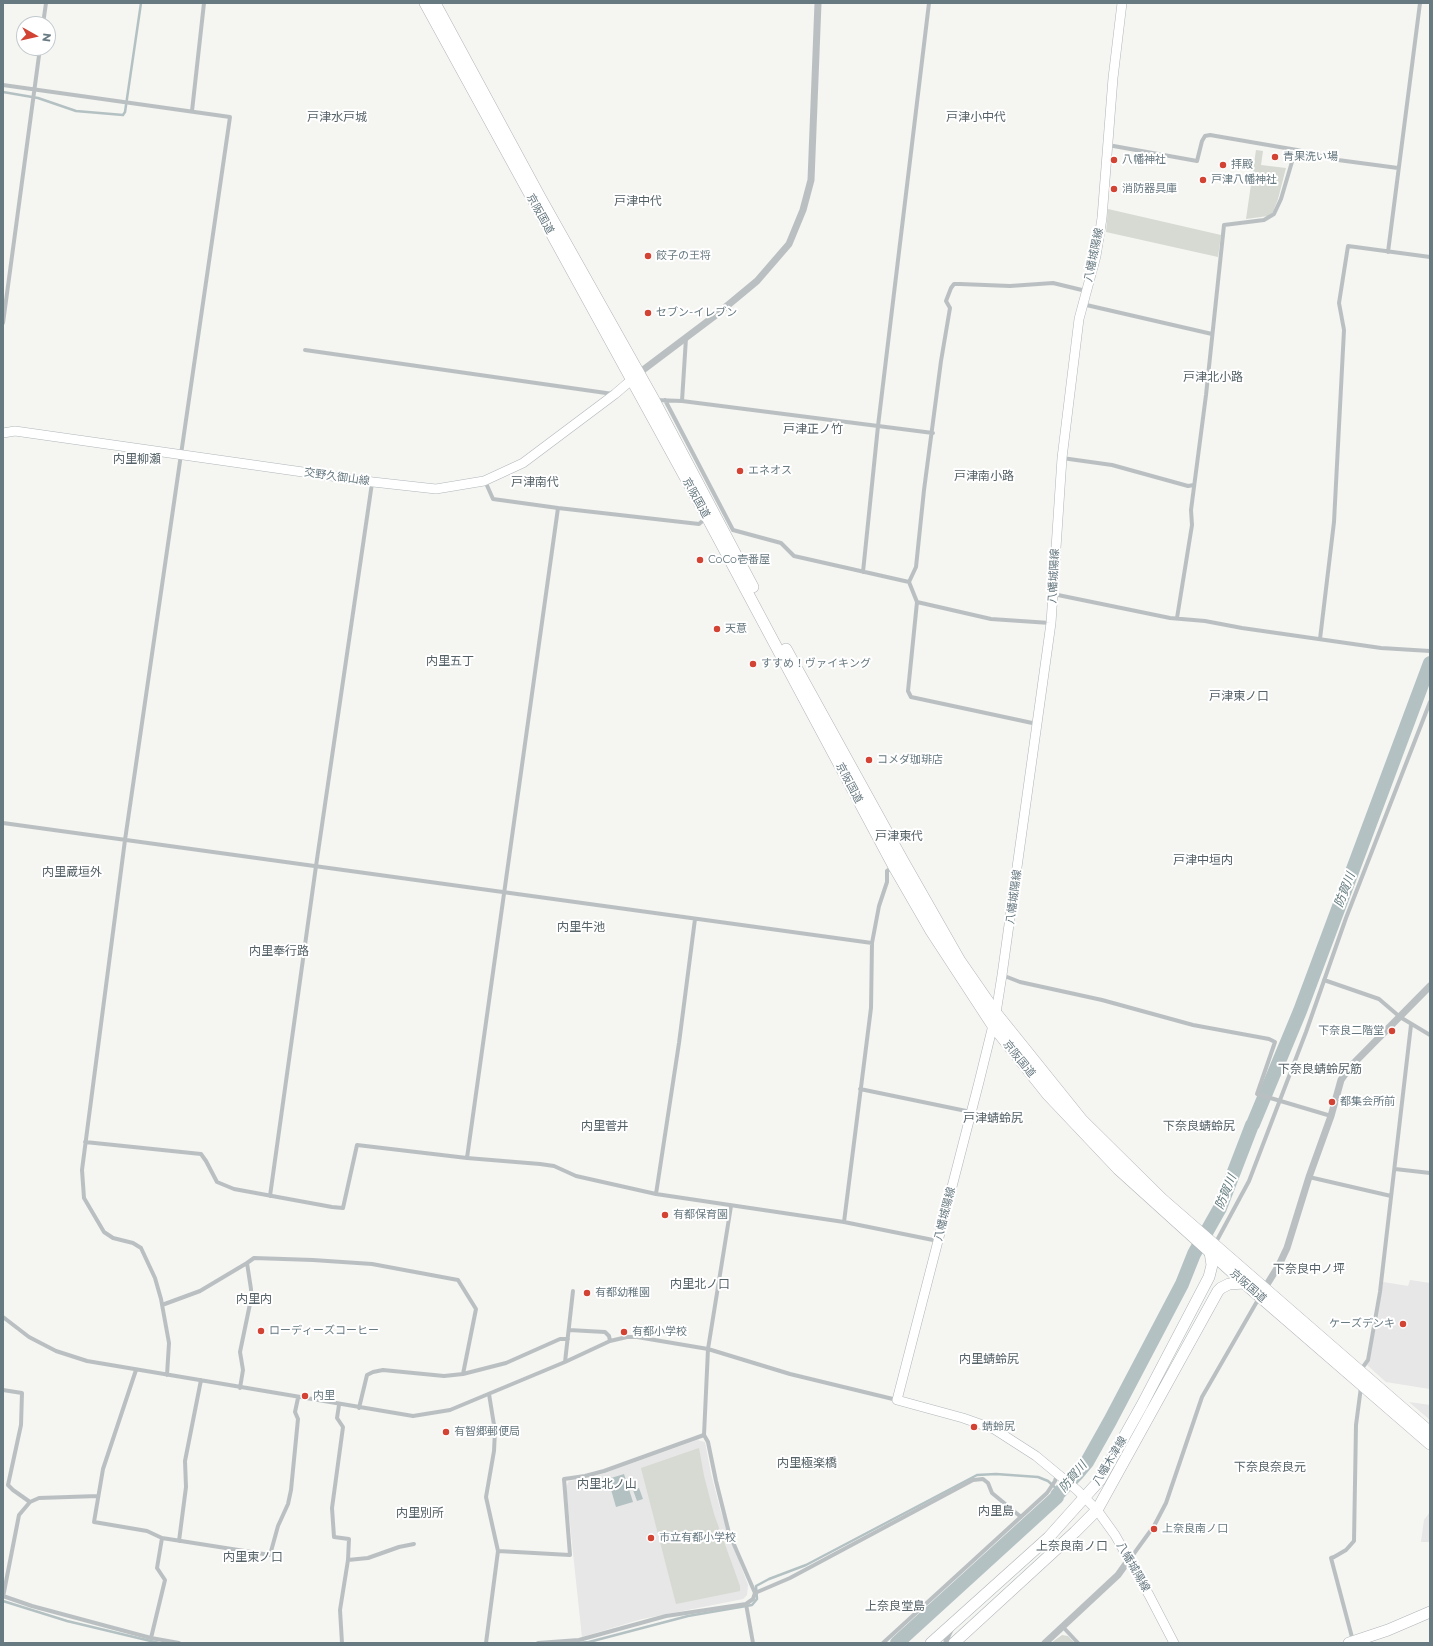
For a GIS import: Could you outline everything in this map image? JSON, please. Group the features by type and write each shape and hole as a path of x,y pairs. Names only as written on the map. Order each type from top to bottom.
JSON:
{"main road":[{"name":"京阪国道","path":"424,3 635,377 659,400 771,621 899,855 960,960 996,1013 1082,1120 1196,1235"},
{"name":"京阪国道","path":"435,3 544,204 707,517 894,867 931,931 993,1026 1048,1095 1118,1170 1212,1248 1262,1292 1362,1385 1430,1444"},
{"name":"八幡城陽線","path":"1122,3 1113,78 1102,218 1096,256 1079,319 1062,458 1051,624 996,1013 898,1400 963,1418 994,1429 1036,1456 1058,1473 1086,1498 1097,1510 1115,1535 1174,1643"},
{"name":"交野久御山線","path":"3,433 14,431 182,456 372,482 436,489 484,480 523,463 615,394 635,377"},
{"name":"京阪国道","path":"1212,1248 1244,1284 1262,1292 1360,1371 1430,1432"},
{"name":"八幡木津線","path":"931,1643 1049,1537 1086,1498 1100,1480 1133,1423 1209,1277 1212,1265 1212,1248"},
{"name":"八幡木津線","path":"954,1643 1097,1510 1218,1291 1229,1284 1244,1284"},
{"path":"1351,1642 1374,1640 1430,1612"}],"street":[{"path":"44,16 46,3"},
{"path":"192,111 204,3"},
{"path":"635,377 757,281 789,244 803,210 811,180 818,3"},
{"path":"863,572 878,426 929,3"},
{"path":"1388,252 1420,3"},
{"path":"3,323 39,56"},
{"path":"3,85 230,117 182,456 125,840 82,1170 84,1198 104,1232 113,1238 141,1248 155,1278 169,1343 167,1375"},
{"path":"1108,145 1196,161 1202,141 1205,136 1210,135 1297,150 1338,160 1398,168"},
{"path":"1177,618 1192,525 1191,510 1206,395 1224,225 1264,220 1274,214 1281,199 1297,150"},
{"path":"1320,639 1334,522 1344,330 1339,303 1348,246 1430,257"},
{"path":"1037,724 911,697 908,691 917,602 909,582 916,568 924,490 933,433 941,361 950,308 946,301 951,288 954,284 1010,286 1053,283 1087,291"},
{"path":"1082,304 1212,334"},
{"path":"682,401 686,338"},
{"path":"305,350 615,394"},
{"path":"659,400 682,401 933,433"},
{"path":"659,400 733,530 781,543 794,556 909,582"},
{"path":"1062,458 1112,465 1188,486 1194,485"},
{"path":"484,480 493,499 699,524 707,517"},
{"path":"270,1196 372,482"},
{"path":"467,1158 558,508"},
{"path":"1052,594 1177,618 1381,648 1428,650"},
{"path":"917,602 991,619 1051,624"},
{"path":"1212,1248 1249,1180 1394,793 1430,702"},
{"path":"3,823 872,943"},
{"path":"844,1222 871,1008 872,943 879,906 887,882 887,871 894,867"},
{"path":"656,1194 679,1043 695,919"},
{"path":"1002,975 1020,982 1102,1000 1193,1025 1269,1039 1275,1042 1257,1094 1279,1102 1332,1116"},
{"path":"1324,980 1378,999 1411,1025 1430,1035"},
{"path":"1045,1643 1118,1575 1154,1526 1166,1503 1202,1397 1262,1292 1279,1266 1287,1248 1309,1177 1332,1116 1341,1080 1350,1067 1430,986"},
{"path":"1360,1371 1368,1360 1380,1292 1411,1025"},
{"path":"860,1089 971,1112"},
{"path":"85,1142 201,1154 217,1182 234,1189 343,1208 357,1145 467,1158 554,1166 576,1176 656,1194 844,1222 938,1241"},
{"path":"1395,1168 1430,1173"},
{"path":"1309,1177 1391,1196"},
{"path":"538,1643 579,1642 666,1616 746,1604 753,1599 755,1593 729,1532 708,1442 704,1435 708,1349 731,1206"},
{"path":"162,1305 200,1291 254,1258 372,1264 458,1280 476,1309 464,1374"},
{"path":"240,1388 243,1370 240,1352 251,1299 247,1263"},
{"path":"565,1362 573,1291"},
{"path":"3,1317 29,1337 56,1351 87,1361 339,1405 413,1416 450,1410 565,1362 610,1341 627,1337 637,1337 708,1349 790,1374 898,1400"},
{"path":"569,1330 605,1332 609,1336 610,1341"},
{"path":"359,1408 367,1375 373,1372 383,1370 444,1376 464,1374 506,1363 560,1339 568,1339"},
{"path":"136,1370 103,1468 94,1522 147,1531 162,1538 179,1541 270,1555 278,1526 288,1504 291,1490 298,1420 295,1412 298,1398"},
{"path":"179,1541 186,1487 185,1461 201,1380"},
{"path":"1351,1642 1331,1558 1346,1550 1354,1541 1356,1425 1362,1385"},
{"path":"3,1390 22,1393 21,1425 8,1484 13,1490 30,1502"},
{"path":"486,1643 498,1551 486,1497 494,1452 495,1431 489,1394"},
{"path":"339,1405 336,1418 343,1427 332,1508 334,1537 349,1539 348,1560 340,1610 342,1643"},
{"path":"498,1551 570,1555 564,1479 604,1471 704,1435"},
{"path":"883,1643 1047,1493 1055,1481 1058,1473"},
{"path":"755,1593 790,1578 920,1510 973,1480 983,1479 988,1483 992,1493 1021,1517"},
{"path":"98,1496 39,1498 30,1502 19,1515 3,1597 151,1638 179,1643"},
{"path":"151,1638 165,1580 157,1568 162,1538"},
{"path":"348,1560 368,1558 399,1547 414,1544"},
{"path":"746,1604 753,1643"},
{"path":"947,1643 947,1636 954,1622"},
{"path":"1063,1627 1078,1643"}],"shaded area":[{"path":"1256,150 1263,151 1261,165 1286,168 1273,212 1268,216 1246,219"},
{"path":"1108,209 1221,235 1218,257 1106,232"},
{"name":"ケーズデンキ","path":"1410,1280 1430,1283 1430,1389 1386,1382 1367,1365 1369,1362 1383,1282 1408,1286"},
{"path":"1409,1402 1430,1405 1430,1420"},
{"name":"市立有都小学校","path":"697,1440 705,1442 711,1474 721,1512 748,1585 747,1595 743,1599 642,1619 582,1637 566,1487 569,1481 596,1476"},
{"path":"699,1448 704,1476 714,1514 740,1586 740,1591 676,1604 641,1468"},
{"path":"624,1474 633,1502 616,1507 608,1479"},
{"path":"639,1488 643,1499 637,1501 633,1490"},
{"path":"1430,1512 1430,1542 1421,1542 1424,1520"},
{"path":"1062,1635 1068,1636 1075,1643 1051,1643"}],"waterway":[{"path":"3,92 38,98 76,111 123,115 125,112 141,3"},
{"name":"防賀川","path":"897,1643 1057,1497 1057,1495 1087,1462 1110,1421 1182,1284 1194,1254 1220,1208 1252,1125 1300,1011 1430,663"},
{"path":"576,1643 589,1642 688,1616 752,1605 757,1599 756,1586 769,1579 806,1565 977,1475 996,1474 1038,1477 1048,1481 1060,1492"},
{"path":"3,1601 67,1621 159,1643"}],"place":[{"name":"青果洗い場","path":"1275,157"},
{"name":"八幡神社","path":"1114,160"},
{"name":"拝殿","path":"1223,165"},
{"name":"戸津八幡神社","path":"1203,180"},
{"name":"消防器具庫","path":"1114,189"},
{"name":"餃子の王将","path":"648,256"},
{"name":"セブン-イレブン","path":"648,313"},
{"name":"エネオス","path":"740,471"},
{"name":"CoCo壱番屋","path":"700,560"},
{"name":"天意","path":"717,629"},
{"name":"すすめ！ヴァイキング","path":"753,664"},
{"name":"コメダ珈琲店","path":"869,760"},
{"name":"下奈良二階堂","path":"1392,1031"},
{"name":"都集会所前","path":"1332,1102"},
{"name":"有都保育園","path":"665,1215"},
{"name":"有都幼稚園","path":"587,1293"},
{"name":"ケーズデンキ","path":"1403,1324"},
{"name":"ローディーズコーヒー","path":"261,1331"},
{"name":"有都小学校","path":"624,1332"},
{"name":"内里","path":"305,1396"},
{"name":"蜻蛉尻","path":"974,1427"},
{"name":"有智郷郵便局","path":"446,1432"},
{"name":"上奈良南ノ口","path":"1154,1529"},
{"name":"市立有都小学校","path":"651,1538"}],"district":[{"name":"戸津水戸城","path":"337,117"},
{"name":"戸津小中代","path":"976,117"},
{"name":"戸津中代","path":"638,201"},
{"name":"戸津北小路","path":"1213,377"},
{"name":"戸津正ノ竹","path":"813,429"},
{"name":"内里柳瀬","path":"137,459"},
{"name":"戸津南小路","path":"984,476"},
{"name":"戸津南代","path":"535,482"},
{"name":"内里五丁","path":"450,661"},
{"name":"戸津東ノ口","path":"1239,696"},
{"name":"戸津東代","path":"899,836"},
{"name":"戸津中垣内","path":"1203,860"},
{"name":"内里蔵垣外","path":"72,872"},
{"name":"内里牛池","path":"581,927"},
{"name":"内里奉行路","path":"279,951"},
{"name":"下奈良蜻蛉尻筋","path":"1320,1069"},
{"name":"戸津蜻蛉尻","path":"993,1118"},
{"name":"内里菅井","path":"605,1126"},
{"name":"下奈良蜻蛉尻","path":"1199,1126"},
{"name":"下奈良中ノ坪","path":"1309,1269"},
{"name":"内里北ノ口","path":"700,1284"},
{"name":"内里内","path":"254,1299"},
{"name":"内里蜻蛉尻","path":"989,1359"},
{"name":"内里極楽橋","path":"807,1463"},
{"name":"下奈良奈良元","path":"1270,1467"},
{"name":"内里北ノ山","path":"607,1484"},
{"name":"内里島","path":"996,1511"},
{"name":"内里別所","path":"420,1513"},
{"name":"上奈良南ノ口","path":"1072,1546"},
{"name":"内里東ノ口","path":"253,1557"},
{"name":"上奈良堂島","path":"895,1606"}]}
